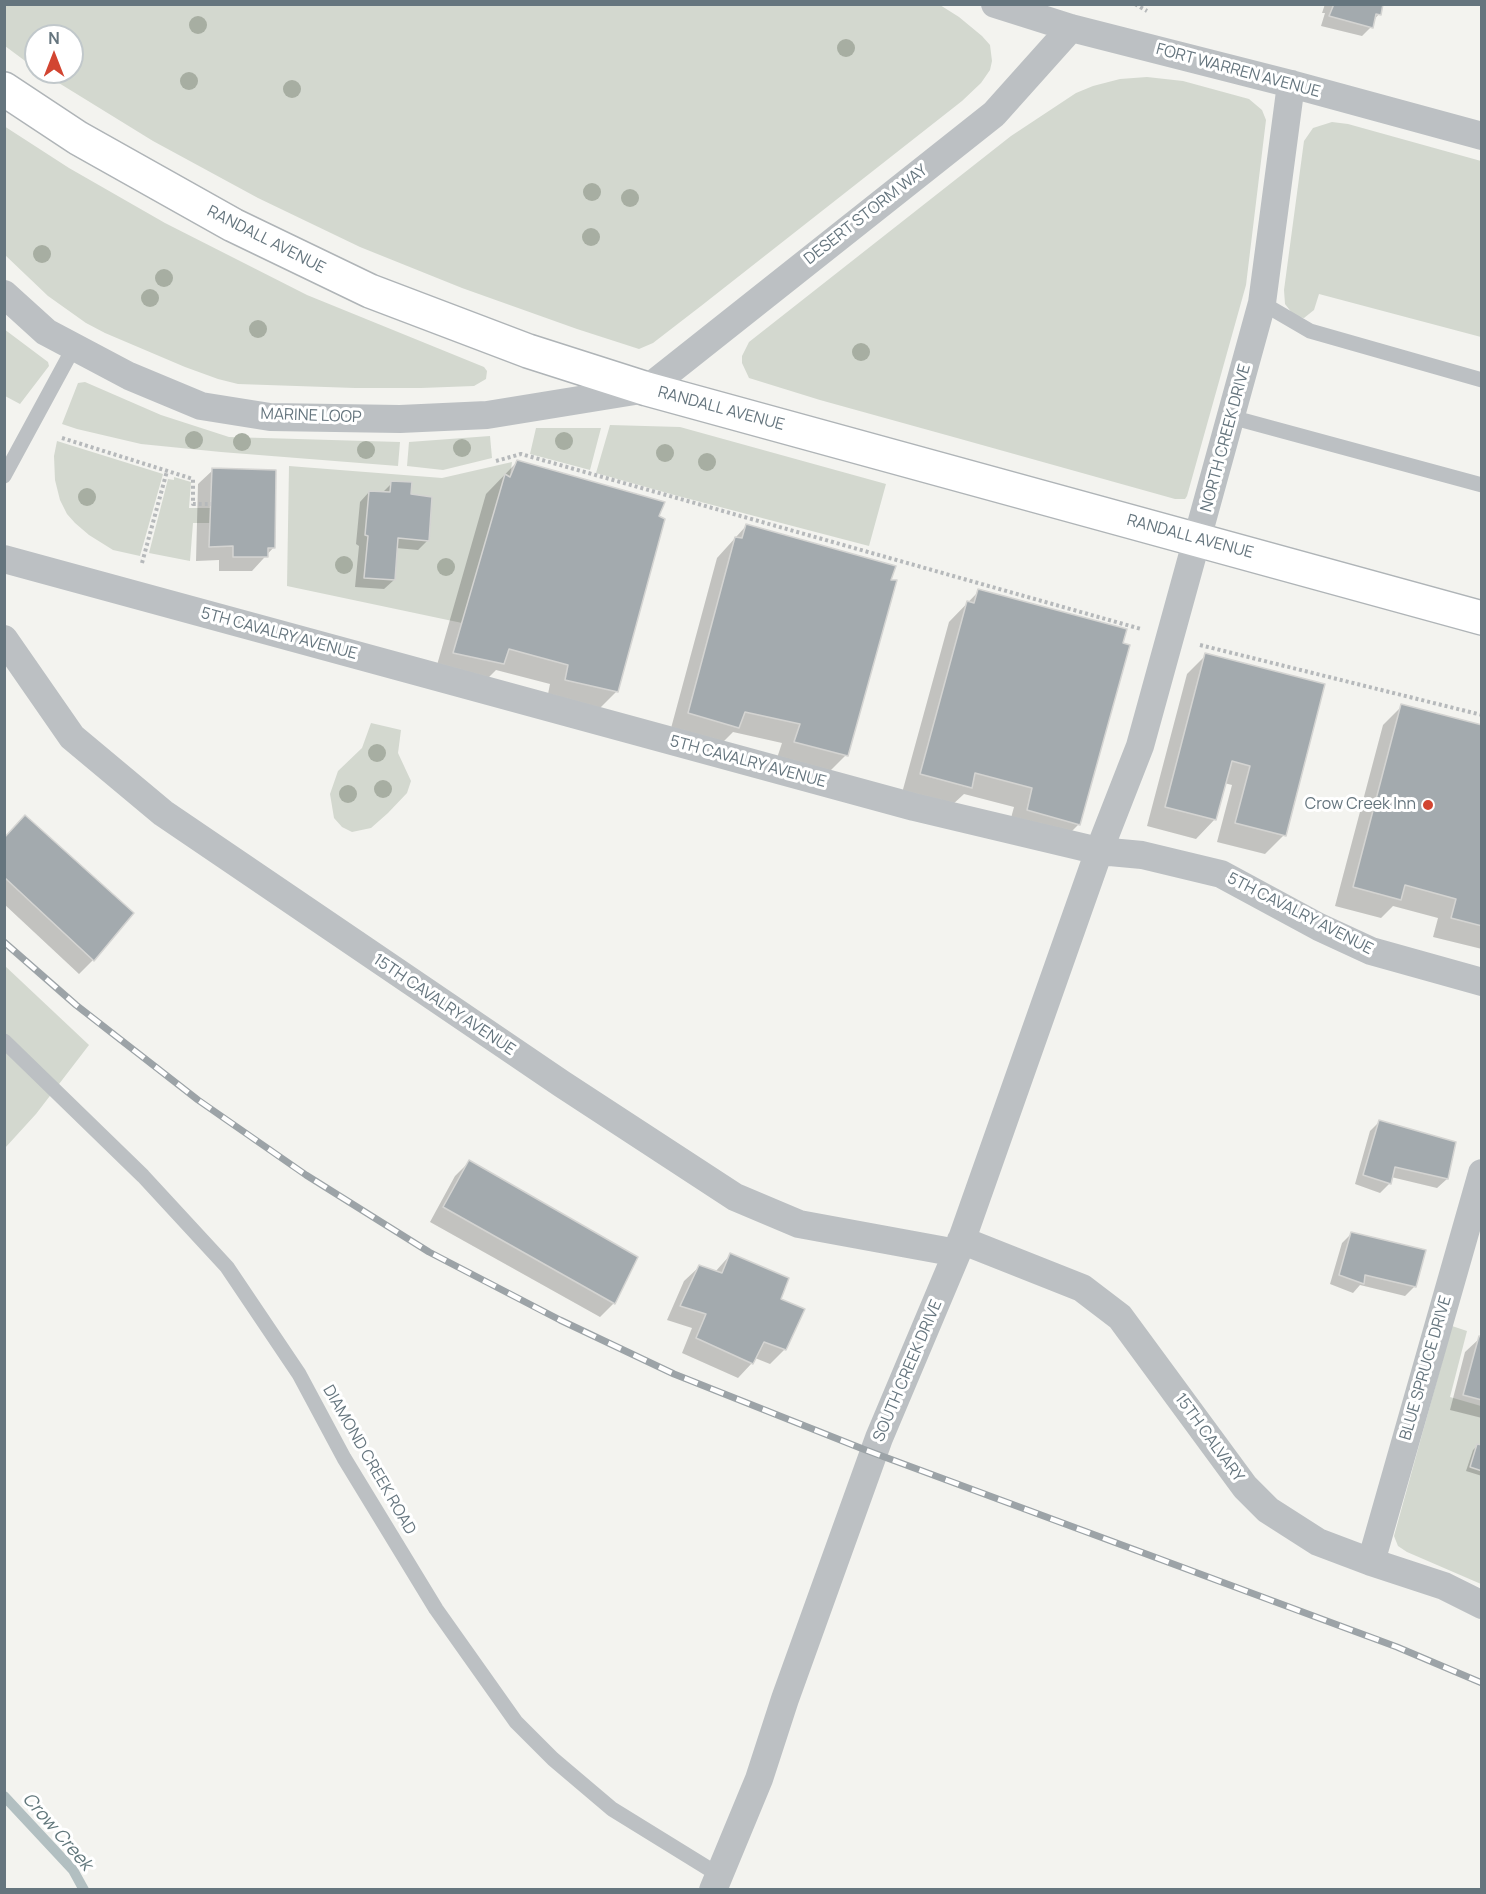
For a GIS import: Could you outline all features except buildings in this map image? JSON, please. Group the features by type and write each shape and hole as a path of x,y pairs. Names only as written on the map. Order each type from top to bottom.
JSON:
{"street":[{"name":"FORT WARREN AVENUE","path":"995,4 1071,28 1482,136"},
{"name":"DESERT STORM WAY","path":"647,389 993,114 1071,28"},
{"name":"NORTH CREEK DRIVE","path":"1099,851 1140,746 1262,303 1291,84"},
{"name":"RANDALL AVENUE","path":"4,89 78,138 233,225 370,291 528,351 647,389 1482,618"},
{"name":"MARINE LOOP","path":"4,294 46,332 129,376 201,405 270,417 400,419 487,415 647,389"},
{"name":"5TH CAVALRY AVENUE","path":"4,559 914,807 1099,851 1142,855 1221,874 1319,927 1371,951 1482,982"},
{"name":"15TH CAVALRY AVENUE","path":"4,639 72,737 164,813 562,1084 716,1185 735,1197 799,1224 959,1247"},
{"name":"SOUTH CREEK DRIVE","path":"716,1882 759,1779 785,1699 879,1438 959,1247 1099,851"},
{"name":"BLUE SPRUCE DRIVE","path":"1371,1562 1482,1173"},
{"name":"15TH CALVARY","path":"959,1247 1082,1288 1120,1317 1245,1487 1268,1510 1318,1542 1444,1586 1482,1605"}],"lane":[{"path":"1262,303 1310,331 1482,380"},
{"path":"4,476 74,347"},
{"path":"1231,417 1482,485"},
{"name":"DIAMOND CREEK ROAD","path":"4,1041 143,1176 227,1267 299,1374 344,1458 436,1609 516,1722 553,1759 612,1809 716,1882"}],"path":[{"path":"1135,4 1147,11"},
{"path":"62,438 193,479 193,504 211,504"},
{"path":"496,461 521,454 1171,637 1482,715"},
{"path":"133,594 167,471"}],"shaded area":[{"path":"5,4 940,5 982,36 990,45 992,61 990,70 981,83 962,101 653,343 639,349 462,288 360,247 258,198 153,141 60,84 84,84 84,24 24,24 24,60 5,46"},
{"path":"1147,77 1183,81 1249,99 1262,110 1266,120 1246,285 1185,499 1175,499 749,378 742,363 742,356 749,342 1011,136 1076,93 1120,79"},
{"path":"1332,122 1348,124 1481,161 1481,337 1319,294 1314,310 1304,318 1295,317 1285,304 1284,290 1304,141 1313,128"},
{"path":"4,126 69,168 165,223 307,295 484,367 487,371 486,379 474,386 421,388 238,384 185,367 105,333 86,323 48,296 5,255"},
{"path":"4,329 48,362 49,366 20,404 5,396"},
{"path":"85,382 161,415 229,437 400,442 398,466 141,444 62,424 78,383"},
{"path":"610,425 680,427 886,484 869,546 596,473"},
{"path":"536,428 601,428 590,470 530,454"},
{"path":"490,436 492,458 443,470 407,466 409,442"},
{"path":"57,441 163,474 140,556 113,550 89,535 67,514 60,500 55,480 54,456"},
{"path":"512,462 510,477 505,474 462,623 287,586 289,466 442,478"},
{"path":"174,477 191,482 189,508 211,508 210,523 193,523 190,561 149,553 168,479 174,480"},
{"path":"371,723 401,730 398,753 411,781 407,793 371,828 352,832 342,827 334,818 330,794 338,771 362,748"},
{"path":"4,965 89,1045 36,1114 5,1148"},
{"path":"1452,1326 1467,1331 1450,1397 1481,1406 1481,1584 1407,1552 1398,1546 1394,1536"}],"waterway":[{"name":"Crow Creek","path":"4,1796 73,1870 84,1890"}],"railway":[{"path":"4,942 76,1005 198,1100 306,1175 429,1252 560,1320 674,1374 863,1449 1397,1647 1482,1683"}],"place":[{"name":"Crow Creek Inn","path":"1428,805"}]}
